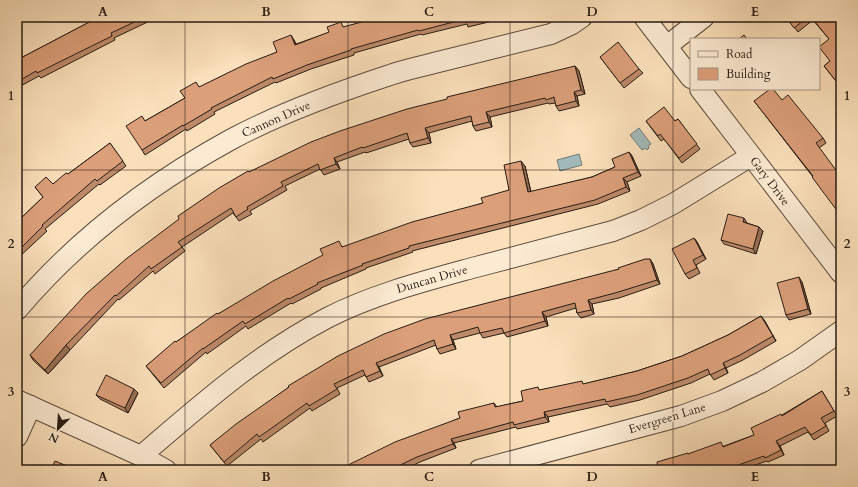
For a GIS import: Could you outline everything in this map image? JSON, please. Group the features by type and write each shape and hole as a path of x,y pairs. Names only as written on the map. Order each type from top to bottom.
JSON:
{"street":[{"name":"Cannon Drive","path":"17,310 57,267 94,232 134,201 176,172 231,140 277,117 324,98 384,77 551,34 572,24 582,17"},
{"path":"644,17 690,77"},
{"path":"667,46 704,17"},
{"name":"Gary Drive","path":"701,90 841,273"},
{"name":"Duncan Drive","path":"141,456 254,362 285,341 328,318 363,302 409,285 613,231 641,220 673,204 751,156"},
{"name":"Evergreen Lane","path":"479,470 681,416 722,401 762,382 800,360 841,331"},
{"path":"17,437 24,403 141,456 166,470"}],"water":[{"path":"639,128 651,144 648,146 649,148 647,150 645,148 642,150 630,135"},
{"path":"579,154 582,165 560,171 557,160"}],"building":[{"path":"99,17 145,17 111,33 112,36 37,73 36,71 17,82 17,60"},
{"path":"380,17 485,17 465,22 465,19 419,31 418,30 351,49 273,79 272,77 211,108 212,109 142,150 126,126 142,116 145,121 185,98 180,91 196,82 199,87 246,64 277,52 273,42 291,35 295,45 329,32 327,27 341,22 343,27"},
{"path":"786,17 808,17 794,28"},
{"path":"811,17 832,17 841,29 841,76 836,81 824,66 830,61 820,48 820,46 829,39"},
{"path":"618,42 639,69 620,83 600,57"},
{"path":"575,66 581,90 574,92 576,101 556,106 554,97 546,100 545,98 486,112 489,122 473,126 471,116 425,128 428,138 410,143 407,133 363,148 362,147 334,158 336,164 320,170 318,164 281,182 283,186 247,207 248,209 236,217 231,208 178,242 182,247 151,269 149,266 116,296 115,295 66,345 45,370 30,355 86,294 126,259 179,219 178,216 219,188 248,171 249,172 311,142 407,109 447,99 447,97"},
{"path":"769,90 774,90 782,100 788,95 823,138 816,143 841,177 841,216 812,177 813,176 754,101"},
{"path":"664,107 675,121 678,119 697,144 679,158 660,134 658,136 646,121"},
{"path":"110,143 123,161 97,181 95,179 42,225 43,226 17,252 17,222 43,197 35,187 46,177 53,184 66,173 68,174"},
{"path":"629,152 638,172 623,178 626,187 595,200 409,246 409,248 362,264 363,265 317,283 318,284 289,299 288,298 245,324 243,321 203,348 161,383 146,366 175,341 176,342 217,313 218,314 273,281 323,255 320,249 339,241 342,247 412,222 483,203 481,198 509,190 504,165 521,161 528,192 592,177 615,167 612,159"},
{"path":"728,214 744,218 743,222 759,227 753,249 721,240"},
{"path":"694,238 703,255 693,260 697,268 685,274 672,249"},
{"path":"645,259 650,259 657,280 588,300 591,310 577,313 575,303 542,312 545,321 504,333 502,328 480,333 478,327 450,335 453,344 437,349 434,340 376,363 380,371 366,377 363,370 334,384 337,389 309,406 307,403 259,437 257,434 224,462 210,445 236,424 289,387 288,386 338,356 384,334 425,319 619,269 618,268"},
{"path":"799,277 808,309 786,315 777,283"},
{"path":"761,316 773,336 723,363 725,368 710,375 708,369 688,378 637,395 606,402 605,399 544,412 545,417 514,425 513,422 451,439 453,444 417,457 390,470 340,470 395,442 460,418 458,412 494,403 495,407 523,401 521,391 538,387 539,390 582,381 583,384 637,371 682,356 728,335"},
{"path":"106,375 134,389 125,408 96,395"},
{"path":"822,391 834,411 821,418 826,426 811,435 805,427 776,441 781,450 765,458 764,456 738,465 739,470 715,470 714,468 705,470 649,470 658,468 657,462 688,454 721,442 723,447 754,435 751,428 781,414 782,416"},
{"path":"55,461 77,470 51,470"}]}
